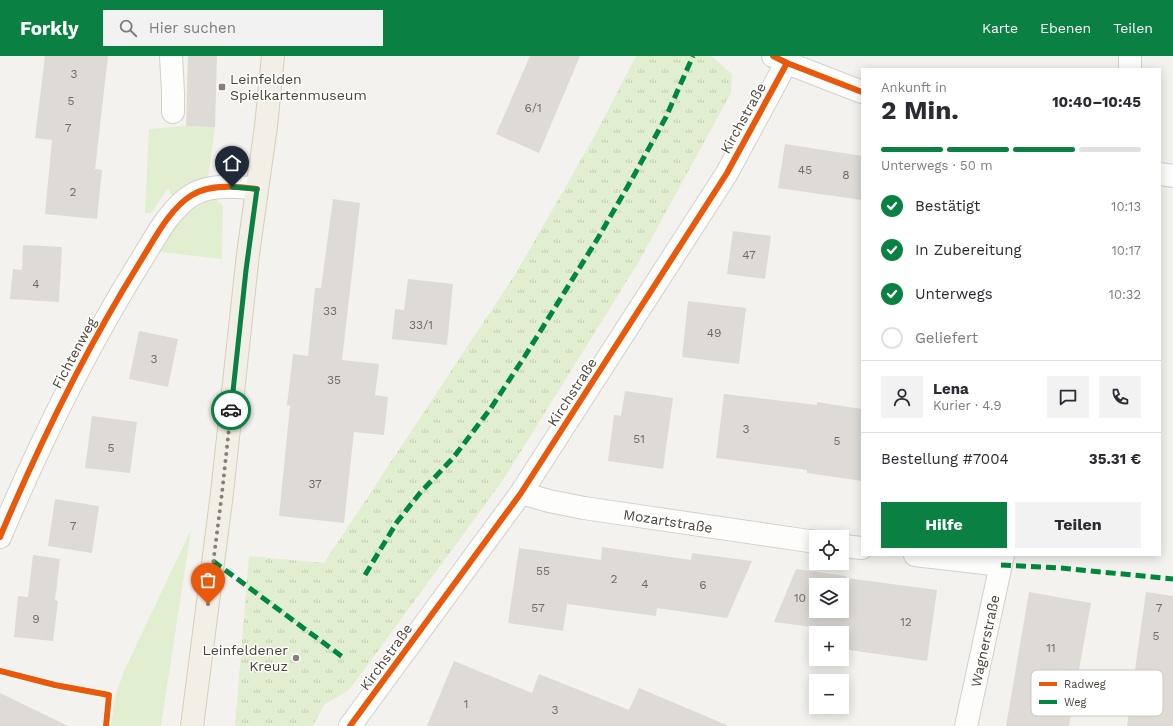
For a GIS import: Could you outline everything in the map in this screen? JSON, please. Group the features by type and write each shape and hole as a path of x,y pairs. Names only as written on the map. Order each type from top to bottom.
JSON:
{"main road":[{"path":"192,726 222,493 246,270 266,126 273,56"}],"street":[{"path":"171,56 174,92 173,112"},
{"path":"1130,56 1130,68"},
{"path":"783,58 861,92"},
{"name":"Kirchstraße","path":"350,726 520,493 727,174 783,58"},
{"path":"1161,174 1173,176"},
{"name":"Fichtenweg","path":"0,537 28,471 54,416 122,292 178,205 192,195 206,190 223,187 257,189"},
{"name":"Mozartstraße","path":"520,493 549,501 605,511 809,541"},
{"path":"849,547 861,548"},
{"path":"932,556 1002,560"},
{"name":"Wagnerstraße","path":"966,726 1002,560"}],"green space":[{"path":"636,56 711,56 732,74 731,93 638,263 503,480 350,689 324,705 313,726 235,726 249,556 324,563 516,273 594,137"},
{"path":"186,126 215,127 206,190 223,206 222,259 160,252 182,215 168,188 151,213 145,213 149,129"},
{"path":"191,530 161,726 111,726 115,696 125,669"}],"building":[{"path":"45,56 108,56 95,169 102,170 97,219 45,214 52,140 35,138"},
{"path":"188,56 217,56 215,127 186,126"},
{"path":"530,56 580,56 539,153 496,134"},
{"path":"785,144 861,156 861,200 778,188"},
{"path":"333,199 360,203 342,360 379,364 375,395 388,397 384,435 354,432 344,523 279,516 290,406 287,405 293,354 308,356 315,288 321,288"},
{"path":"733,231 771,236 765,279 727,274"},
{"path":"23,245 62,247 59,302 10,299 13,269 22,270"},
{"path":"408,279 453,284 447,345 392,339 395,309 404,310"},
{"path":"688,301 746,308 739,364 682,357"},
{"path":"139,331 178,339 168,387 129,379"},
{"path":"625,391 673,398 663,469 608,461 614,415 621,416"},
{"path":"724,394 817,405 817,402 861,409 861,481 807,473 807,470 716,458"},
{"path":"92,416 137,422 130,473 85,468"},
{"path":"55,499 99,506 92,553 48,546"},
{"path":"602,547 691,560 692,553 752,561 727,618 657,608 656,616 567,604 563,631 508,623 519,548 601,560"},
{"path":"33,555 60,559 55,600 58,601 53,641 14,637 18,596 28,597"},
{"path":"796,569 846,576 846,578 809,578 809,618 849,618 849,578 937,590 927,661 849,650 849,626 809,627 774,622"},
{"path":"1029,592 1091,603 1079,670 1031,670 1031,716 1071,716 1069,726 1006,726"},
{"path":"1146,592 1173,596 1173,726 1127,726 1128,716 1163,716 1163,670 1135,670"},
{"path":"454,661 532,693 539,674 629,710 639,688 729,726 427,726"},
{"path":"0,693 68,726 0,726"}],"marked path":[{"path":"365,575 397,522 420,493 453,458 491,408 525,356 598,238 632,179 666,117 693,56"},
{"path":"213,561 344,658"},
{"path":"1001,565 1061,568 1173,579"}],"cycle path":[{"path":"773,56 787,63 861,92"},
{"path":"350,726 521,493 727,173 787,63"},
{"path":"0,537 31,466 65,396 120,295 169,217 184,201 199,191 215,187 241,187 257,189"},
{"path":"0,671 55,685 109,695 106,726"}],"way so far":[{"path":"208,604 231,410"}],"place":[{"name":"Leinfelden Spielkartenmuseum","path":"222,87"},
{"name":"Leinfeldener Kreuz","path":"296,658"}],"route":[{"path":"231,410 246,270 257,189 232,187"}]}
